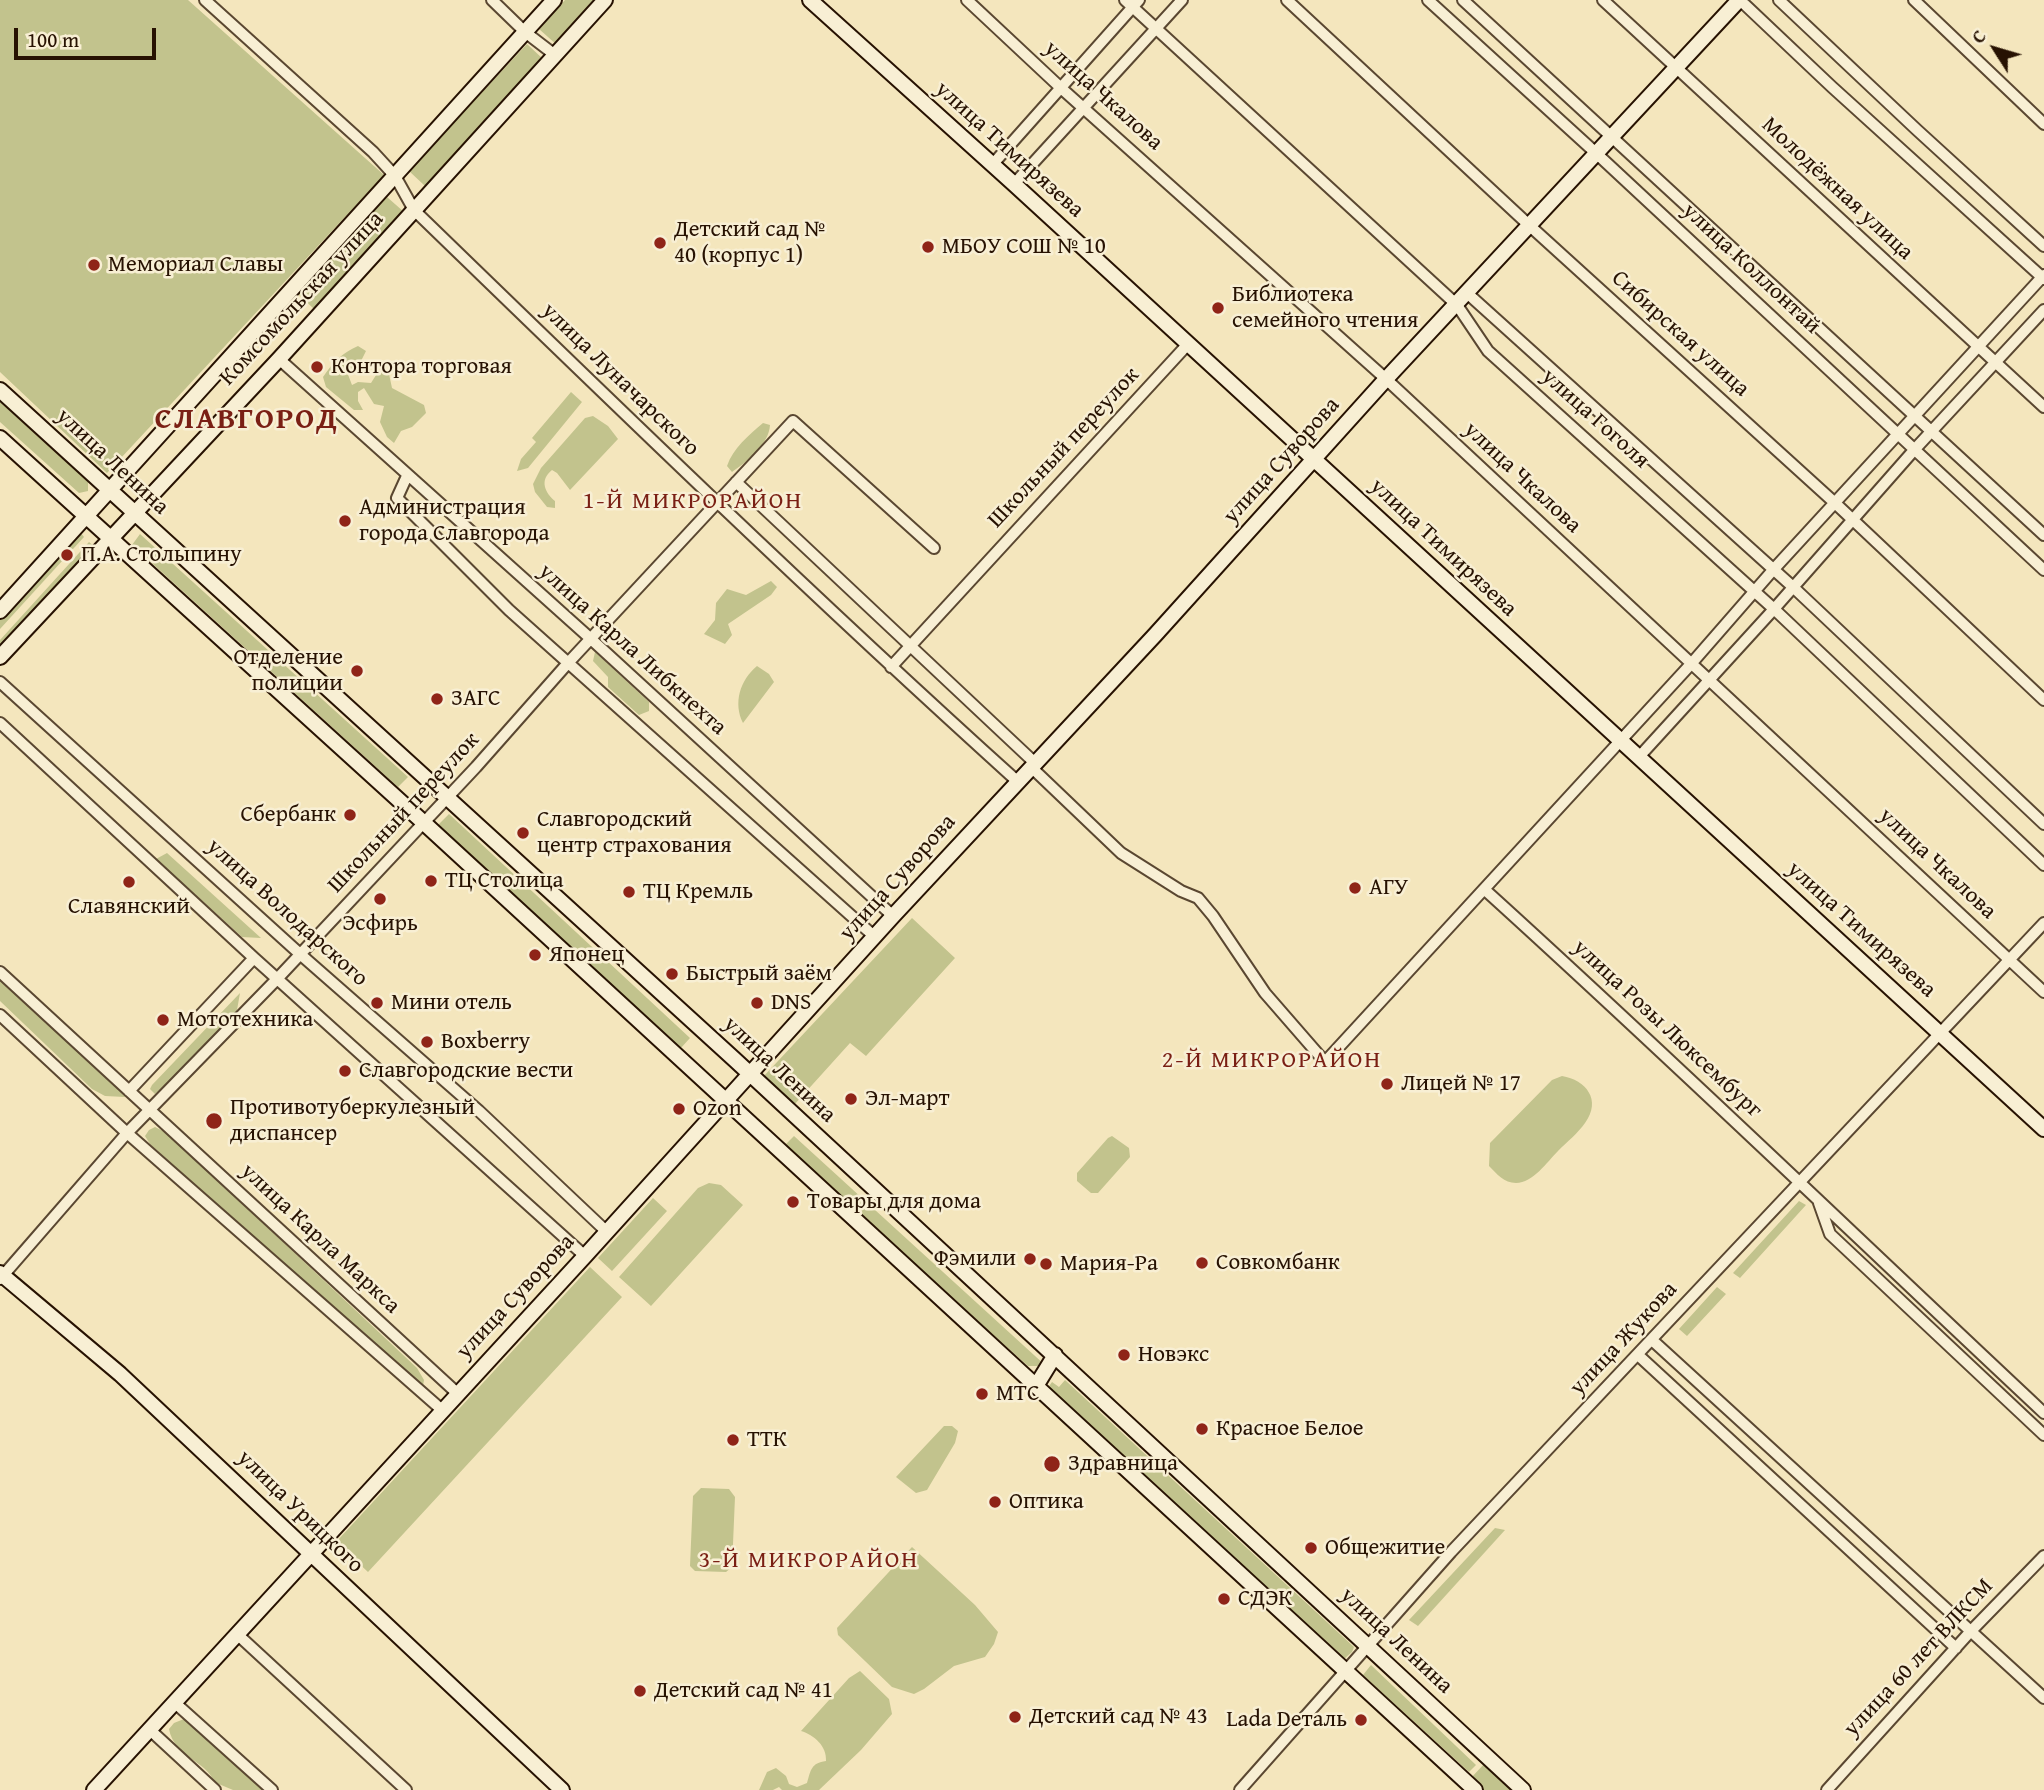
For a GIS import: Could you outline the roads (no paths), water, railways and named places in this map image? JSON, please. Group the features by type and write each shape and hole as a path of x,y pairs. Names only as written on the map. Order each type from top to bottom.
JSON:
{"street":[{"name":"улица Луначарского","path":"205,0 315,98 395,176 414,210 717,503 1017,782"},
{"path":"492,0 525,32 555,55"},
{"name":"Комсомольская улица","path":"0,611 554,0"},
{"name":"Комсомольская улица","path":"0,657 279,359 605,0"},
{"name":"улица Тимирязева","path":"810,0 2044,1129"},
{"name":"улица Чкалова","path":"967,0 1061,88 1386,379 2044,992"},
{"path":"1014,184 1182,0"},
{"name":"Сибирская улица","path":"1287,0 1530,226 1835,503 2044,700"},
{"name":"улица Коллонтай","path":"1427,0 1597,154 2044,570"},
{"name":"улица Коллонтай","path":"1464,0 2044,535"},
{"name":"Молодёжная улица","path":"1603,0 2044,407"},
{"path":"736,482 1121,853 1181,891 1198,898 1265,993 1325,1062 2043,277 1740,0"},
{"name":"улица Суворова","path":"94,1790 607,1232 893,916 1155,635 1386,379 1740,0"},
{"path":"1779,0 2044,246"},
{"path":"1913,0 2044,124"},
{"path":"992,165 1061,88 1132,2"},
{"name":"улица Гоголя","path":"1132,2 1157,29 1457,305 1488,351 1755,591 2044,865"},
{"path":"1467,293 1793,587 2044,824"},
{"path":"1638,758 1915,449 2044,310"},
{"name":"Школьный переулок","path":"891,667 1188,344"},
{"name":"улица Карла Либкнехта","path":"279,359 591,639 893,916"},
{"name":"улица Ленина","path":"0,390 750,1074 1523,1790"},
{"name":"Школьный переулок","path":"1,1276 127,1133 277,979 476,767 568,663 793,421 934,548"},
{"path":"0,438 423,822 1475,1790"},
{"path":"407,476 397,498 455,558 568,663 875,937"},
{"name":"улица Володарского","path":"0,682 300,954 479,1111 607,1232"},
{"path":"0,723 277,979 585,1256"},
{"name":"улица Розы Люксембург","path":"1484,889 1648,1037 1799,1184 2044,1413"},
{"name":"улица Жукова","path":"1240,1790 1451,1552 2044,923"},
{"path":"129,1091 254,958"},
{"name":"улица Карла Маркса","path":"0,972 457,1393"},
{"name":"улица Карла Маркса","path":"0,1015 127,1133 442,1410"},
{"name":"улица Розы Люксембург","path":"1818,1202 1829,1234 2044,1435"},
{"name":"улица Урицкого","path":"1,1276 120,1374 562,1790"},
{"path":"1651,1340 2044,1698"},
{"path":"1036,1386 1055,1355"},
{"path":"1638,1355 1956,1648"},
{"name":"улица 60 лет ВЛКСМ","path":"1827,1790 1970,1632 2044,1556"},
{"path":"237,1634 406,1790"},
{"path":"174,1702 272,1790"},
{"path":"149,1729 215,1790"}],"place":[{"name":"Детский сад № 40 (корпус 1)","path":"660,243"},
{"name":"МБОУ СОШ № 10","path":"928,247"},
{"name":"Мемориал Славы","path":"94,265"},
{"name":"Библиотека семейного чтения","path":"1218,308"},
{"name":"Контора торговая","path":"317,367"},
{"name":"Администрация города Славгорода","path":"345,521"},
{"name":"П.А. Столыпину","path":"67,555"},
{"name":"Отделение полиции","path":"357,671"},
{"name":"ЗАГС","path":"437,699"},
{"name":"Сбербанк","path":"350,815"},
{"name":"Славгородский центр страхования","path":"523,833"},
{"name":"ТЦ Столица","path":"431,881"},
{"name":"Славянский","path":"129,882"},
{"name":"АГУ","path":"1355,888"},
{"name":"ТЦ Кремль","path":"629,892"},
{"name":"Эсфирь","path":"380,899"},
{"name":"Японец","path":"535,955"},
{"name":"Быстрый заём","path":"672,974"},
{"name":"Мини отель","path":"377,1003"},
{"name":"DNS","path":"757,1003"},
{"name":"Мототехника","path":"163,1020"},
{"name":"Boxberry","path":"427,1042"},
{"name":"Славгородские вести","path":"345,1071"},
{"name":"Лицей № 17","path":"1387,1084"},
{"name":"Эл-март","path":"851,1099"},
{"name":"Ozon","path":"679,1109"},
{"name":"Противотуберкулезный диспансер","path":"214,1121"},
{"name":"Товары для дома","path":"793,1202"},
{"name":"Фэмили","path":"1030,1259"},
{"name":"Совкомбанк","path":"1202,1263"},
{"name":"Мария-Ра","path":"1046,1264"},
{"name":"Новэкс","path":"1124,1355"},
{"name":"МТС","path":"982,1394"},
{"name":"Красное Белое","path":"1202,1429"},
{"name":"ТТК","path":"733,1440"},
{"name":"Здравница","path":"1052,1464"},
{"name":"Оптика","path":"995,1502"},
{"name":"Общежитие","path":"1311,1548"},
{"name":"СДЭК","path":"1224,1599"},
{"name":"Детский сад № 41","path":"640,1691"},
{"name":"Детский сад № 43","path":"1015,1717"},
{"name":"Lada Dеталь","path":"1361,1720"}],"district":[{"name":"СЛАВГОРОД","path":"247,420"},
{"name":"1-Й МИКРОРАЙОН","path":"693,502"},
{"name":"2-Й МИКРОРАЙОН","path":"1272,1061"},
{"name":"3-Й МИКРОРАЙОН","path":"809,1561"}]}
